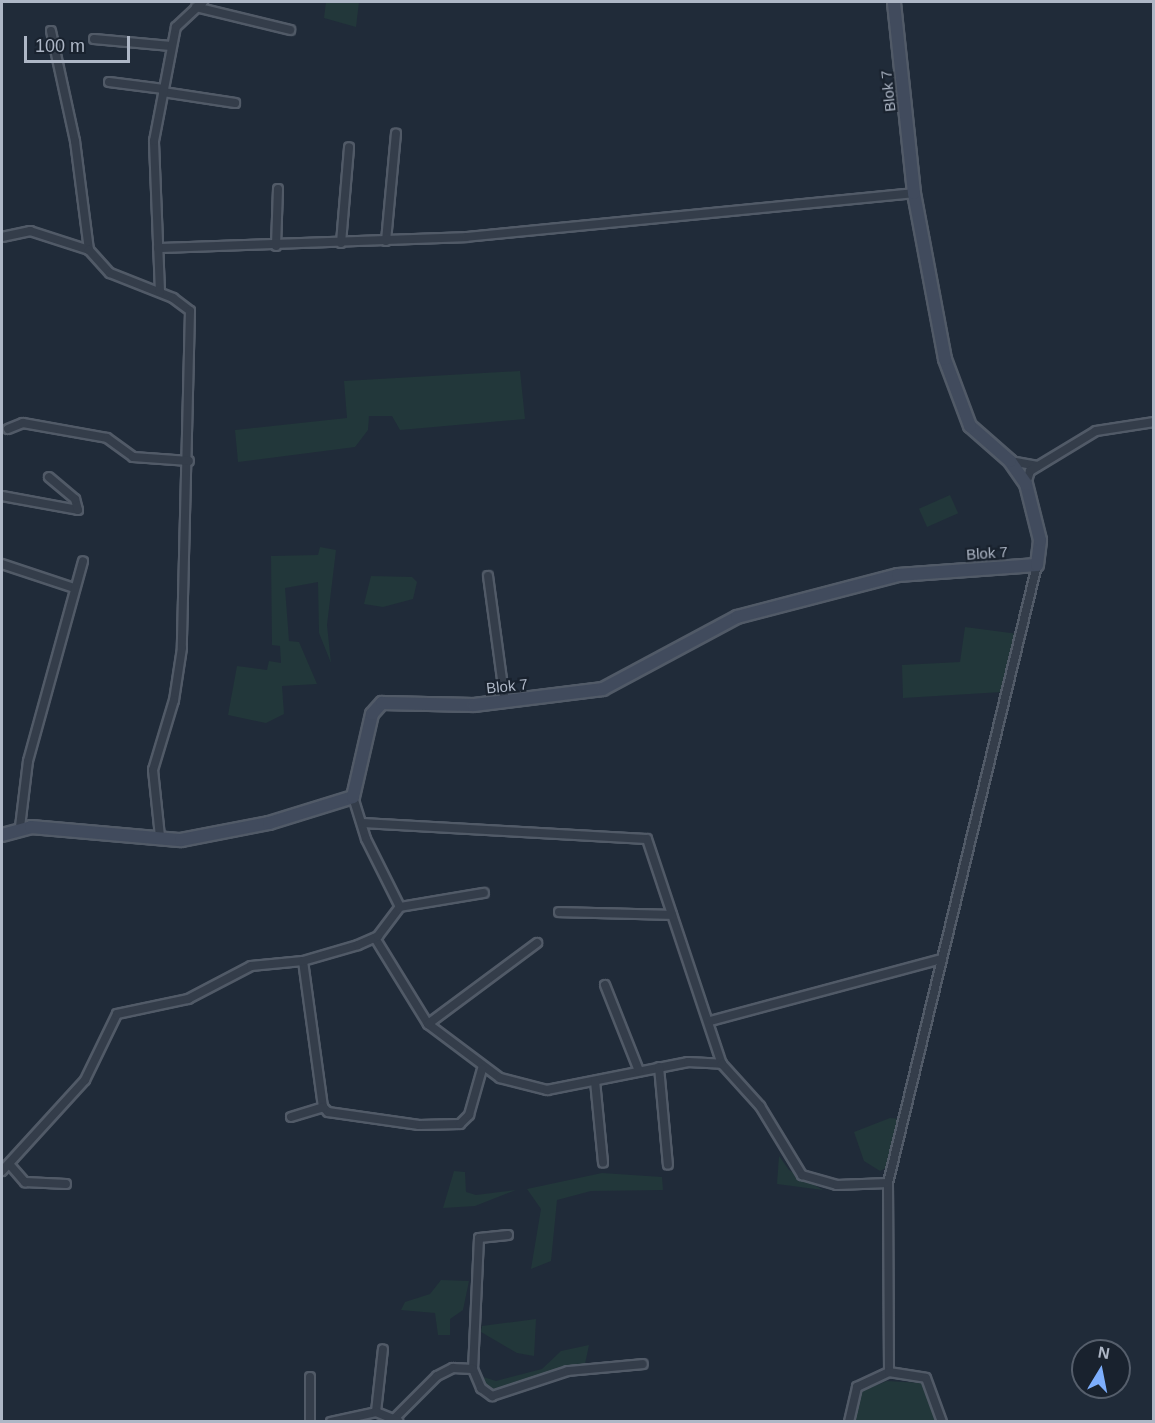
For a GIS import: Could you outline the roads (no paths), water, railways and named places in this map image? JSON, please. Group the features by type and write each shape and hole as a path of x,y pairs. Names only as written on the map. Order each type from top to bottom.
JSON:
{"street":[{"name":"Blok 7","path":"353,797 372,714 389,700 505,701 603,689 737,617 898,575 1037,565 1040,540 1026,484 1010,461 970,426 957,402 914,193 894,2"},
{"path":"160,292 153,149 171,46 179,21 199,4 290,30"},
{"path":"51,31 75,141 89,250"},
{"path":"94,39 171,46"},
{"path":"109,82 235,102"},
{"path":"387,241 396,133"},
{"path":"340,243 349,147"},
{"path":"276,246 278,189"},
{"path":"158,248 387,241 914,193"},
{"path":"2,237 30,231 89,250 110,273 160,292 190,311 189,461 182,648 174,700 153,770 160,837"},
{"path":"1026,484 1038,465 1096,431 1154,422"},
{"path":"8,429 17,423 107,438 133,457 189,461"},
{"path":"1010,461 1038,465"},
{"path":"2,496 78,510 75,498 49,477"},
{"path":"20,827 28,760 83,561"},
{"path":"2,564 74,588"},
{"path":"889,1372 888,1183 1037,565"},
{"path":"488,576 505,701"},
{"path":"2,835 20,827 196,839 353,797 362,823 400,908"},
{"path":"362,823 642,837 710,1020 722,1064 760,1106 802,1175 837,1185 888,1183"},
{"path":"2,1171 10,1165 85,1080 117,1014 188,999 251,966 303,961 375,938 400,908 484,893"},
{"path":"559,912 672,915"},
{"path":"375,938 428,1024 482,1069 547,1090 688,1062 722,1064"},
{"path":"428,1024 537,943"},
{"path":"710,1020 942,959"},
{"path":"303,961 323,1107 335,1115 418,1125 460,1124 469,1116 482,1069"},
{"path":"605,985 639,1071"},
{"path":"659,1067 668,1164"},
{"path":"595,1081 603,1163"},
{"path":"291,1117 323,1107"},
{"path":"10,1165 25,1182 66,1184"},
{"path":"508,1235 479,1238 473,1369 481,1388 492,1396 568,1371 643,1364"},
{"path":"376,1412 383,1349"},
{"path":"331,1422 376,1412 397,1420 437,1376 453,1368 473,1369"},
{"path":"849,1422 857,1387 889,1372 926,1378 942,1422"},
{"path":"310,1377 310,1422"}]}
